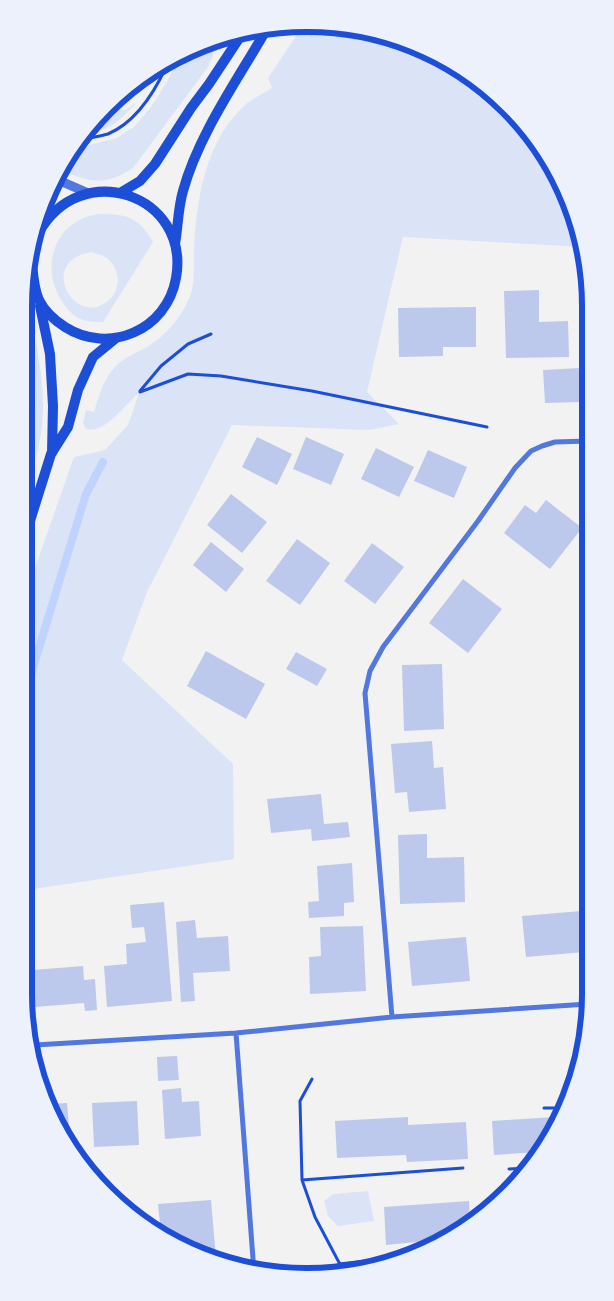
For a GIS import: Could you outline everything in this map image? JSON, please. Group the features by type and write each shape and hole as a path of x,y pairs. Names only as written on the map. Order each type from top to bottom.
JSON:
{"main road":[{"path":"175,245 182,192 193,163 212,124 262,36"},
{"path":"120,192 140,181 155,164 237,42"},
{"path":"39,300 48,313 75,333 93,338 115,339 131,334 150,322 163,310 172,293 178,261 175,245 167,227 149,206 120,192 103,191 88,193 71,199 47,219"},
{"path":"34,280 50,354 53,406 52,454"},
{"path":"32,515 52,454 68,426 78,390 93,357 115,339"}],"street":[{"path":"63,182 88,193"},
{"path":"392,1017 365,693 370,671 391,636 478,522 515,468 531,451 542,446 555,442 582,441"},
{"path":"37,1045 236,1032 392,1017 581,1004"},
{"path":"236,1032 253,1263"}],"path":[{"path":"91,138 108,134 124,124 137,112 157,86 163,73"},
{"path":"211,334 188,344 161,366 140,392 188,374 221,376 312,391 487,428"},
{"path":"312,1079 300,1101 302,1180 315,1217 339,1264 373,1260"},
{"path":"544,1108 556,1108"},
{"path":"302,1180 463,1168"},
{"path":"509,1169 519,1168"}],"shaded area":[{"path":"298,32 307,32 343,35 378,42 412,53 444,69 488,101 525,140 545,170 561,202 574,247 403,237 367,392 399,424 369,430 232,425 147,592 122,660 233,764 234,859 32,889 32,576 74,457 105,450 128,425 139,393 115,417 101,427 86,429 83,423 86,410 94,412 104,383 115,367 126,358 160,338 177,320 189,299 193,286 195,228 206,170 221,134 232,118 246,104 272,88 268,78"},
{"path":"213,49 213,56 208,67 133,168 123,174 99,181 68,172 85,146 117,138 135,126 151,107 174,67"},
{"path":"138,101 117,122 98,130 117,109 126,110"},
{"path":"99,214 125,216 143,227 153,242 103,322 83,320 69,311 61,300 52,272 52,258 56,245 72,224","holes":["91,252 102,255 110,261 116,270 118,282 111,298 98,306 86,307 75,301 67,292 64,280 66,268 74,258"]},
{"path":"32,327 43,394 43,413 38,450 32,469"},
{"path":"368,1191 374,1221 338,1226 328,1216 324,1201 333,1194"}],"building":[{"path":"539,290 539,322 568,321 569,357 506,358 504,291"},
{"path":"476,307 476,347 443,347 443,356 399,357 398,308"},
{"path":"580,368 581,402 545,403 543,370"},
{"path":"257,437 292,454 277,485 242,467"},
{"path":"306,437 344,454 331,485 293,469"},
{"path":"376,448 414,467 399,497 361,479"},
{"path":"428,450 467,467 454,498 414,481"},
{"path":"231,494 267,522 242,553 207,525"},
{"path":"546,500 582,528 550,569 504,533 525,505 536,513"},
{"path":"297,539 330,563 300,605 266,581"},
{"path":"211,542 244,569 226,592 193,565"},
{"path":"372,543 404,567 375,604 344,581"},
{"path":"463,579 502,609 468,653 429,623"},
{"path":"206,651 265,684 246,719 187,686"},
{"path":"296,652 327,669 317,686 286,669"},
{"path":"442,664 444,729 404,731 402,665"},
{"path":"432,741 434,768 443,767 446,809 409,812 407,792 395,793 391,744"},
{"path":"321,794 324,824 348,822 350,837 312,841 311,829 271,833 267,799"},
{"path":"427,834 427,858 464,857 465,902 400,904 398,835"},
{"path":"352,863 354,902 344,903 344,916 309,918 308,902 319,901 317,866"},
{"path":"164,902 172,1001 107,1007 104,966 127,964 126,944 146,942 144,927 132,928 130,905"},
{"path":"581,911 582,952 526,957 522,916"},
{"path":"195,920 197,938 228,936 230,971 193,973 195,1001 181,1002 176,922"},
{"path":"363,926 366,991 310,994 309,957 321,956 320,927"},
{"path":"466,937 470,981 412,986 408,942"},
{"path":"83,966 84,980 95,979 97,1010 85,1011 84,1003 35,1007 33,970"},
{"path":"177,1056 179,1080 158,1081 157,1057"},
{"path":"181,1088 182,1102 199,1101 201,1136 165,1139 162,1090"},
{"path":"137,1101 139,1145 94,1147 92,1103"},
{"path":"67,1103 69,1132 69,1131 55,1104"},
{"path":"408,1117 408,1125 466,1122 468,1159 407,1162 406,1155 337,1158 335,1121"},
{"path":"552,1117 531,1152 494,1155 492,1121"},
{"path":"211,1200 216,1253 191,1243 191,1239 185,1240 160,1226 158,1204"},
{"path":"469,1201 470,1215 426,1241 386,1245 384,1207"}],"waterway":[{"path":"32,671 86,494 103,462"}]}
